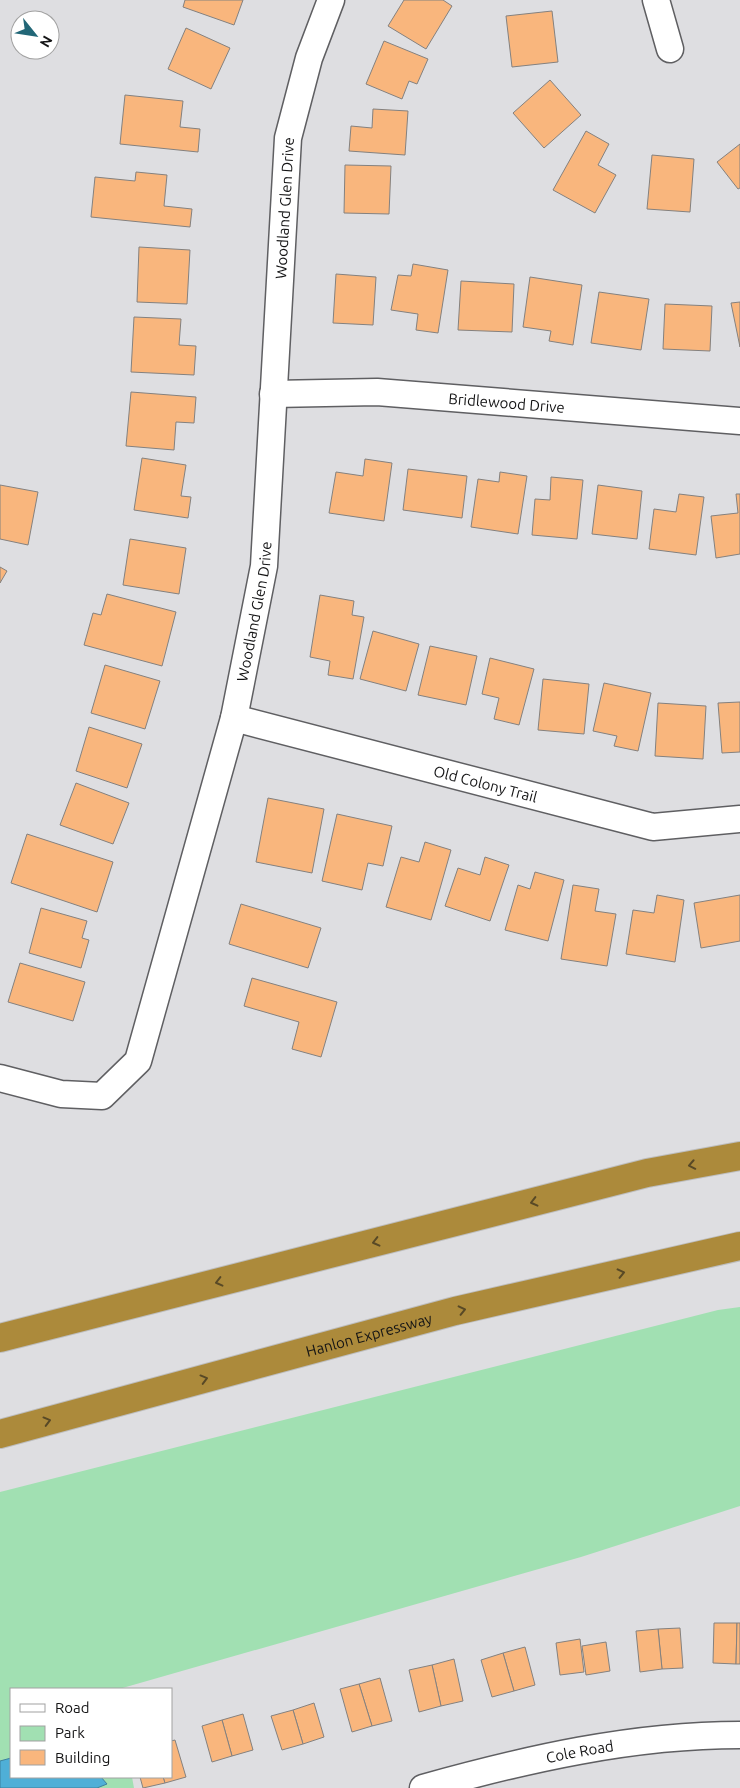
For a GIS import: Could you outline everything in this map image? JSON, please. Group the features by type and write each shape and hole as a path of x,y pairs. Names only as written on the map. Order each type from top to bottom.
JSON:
{"highway":[{"path":"0,1338 647,1173 740,1156"},
{"name":"Hanlon Expressway","path":"0,1434 455,1311 740,1246"}],"street":[{"name":"Woodland Glen Drive","path":"0,1078 61,1094 102,1096 138,1061 234,718 264,566 288,138 309,58 331,0"},
{"path":"656,0 670,49"},
{"name":"Bridlewood Drive","path":"273,394 377,392 740,421"},
{"name":"Old Colony Trail","path":"234,718 653,827 740,819"},
{"name":"Cole Road","path":"423,1788 550,1755 592,1747 705,1735 740,1735"}],"green space":[{"path":"740,1307 740,1506 581,1557 122,1688 10,1688 10,1778 132,1778 134,1788 0,1788 0,1492 718,1310"}],"water":[{"path":"10,1758 10,1778 102,1778 107,1784 97,1788 0,1788 0,1761"}],"building":[{"path":"185,0 243,0 234,25 183,7"},
{"path":"404,0 443,0 452,6 426,49 388,26"},
{"path":"552,11 558,62 512,67 506,16"},
{"path":"186,28 230,48 211,89 168,69"},
{"path":"384,41 428,59 417,84 409,81 402,99 366,84"},
{"path":"550,80 581,115 544,148 513,113"},
{"path":"125,95 183,101 180,127 200,129 198,152 120,144"},
{"path":"373,109 408,111 405,155 349,151 351,126 372,128"},
{"path":"586,131 609,144 598,165 616,175 595,213 553,190"},
{"path":"740,144 740,188 738,189 717,162"},
{"path":"652,155 694,159 690,212 647,209"},
{"path":"345,165 391,166 389,214 344,213"},
{"path":"136,172 167,175 164,206 192,209 190,227 91,217 95,177 135,181"},
{"path":"139,247 190,250 187,304 137,302"},
{"path":"413,264 448,270 438,333 416,330 418,314 391,310 398,275 411,276"},
{"path":"336,274 376,277 373,325 333,323"},
{"path":"530,277 582,285 573,345 549,341 551,331 523,327"},
{"path":"461,281 514,284 512,332 458,330"},
{"path":"599,292 649,299 641,350 591,343"},
{"path":"740,302 740,347 731,303"},
{"path":"665,304 712,306 710,351 663,349"},
{"path":"134,317 181,319 179,345 196,346 194,375 131,372"},
{"path":"131,392 196,397 194,423 176,422 174,450 126,446"},
{"path":"142,458 186,465 181,496 191,497 188,518 134,510"},
{"path":"365,459 392,463 384,521 329,513 336,472 363,476"},
{"path":"408,469 467,476 462,518 403,510"},
{"path":"500,472 527,476 518,534 471,527 478,479 499,482"},
{"path":"551,477 583,480 577,539 532,535 535,499 550,500"},
{"path":"0,485 38,492 28,545 0,539"},
{"path":"598,485 642,491 637,539 592,534"},
{"path":"679,494 704,497 696,555 649,549 654,509 676,512"},
{"path":"736,494 740,494 740,554 716,558 711,516 738,513"},
{"path":"130,539 186,548 179,594 123,585"},
{"path":"0,567 7,571 0,583"},
{"path":"107,594 176,612 162,666 84,645 93,613 101,615"},
{"path":"320,595 354,601 352,615 364,617 353,679 328,675 330,661 310,657"},
{"path":"373,631 419,644 406,691 360,679"},
{"path":"430,646 477,656 466,705 418,695"},
{"path":"490,658 534,669 519,725 494,719 499,698 482,694"},
{"path":"105,665 160,681 145,729 91,713"},
{"path":"543,679 589,684 584,734 538,730"},
{"path":"604,683 651,693 638,751 614,746 617,736 593,731"},
{"path":"740,702 740,752 722,753 718,703"},
{"path":"658,703 706,706 703,759 655,756"},
{"path":"89,727 142,744 127,788 76,771"},
{"path":"76,783 129,803 113,844 60,825"},
{"path":"268,798 324,809 312,873 256,862"},
{"path":"337,814 392,826 383,866 368,863 362,890 322,881"},
{"path":"27,834 113,862 97,912 11,883"},
{"path":"425,842 451,850 431,920 386,907 401,857 419,862"},
{"path":"485,857 509,865 490,921 445,906 458,868 480,875"},
{"path":"535,872 564,880 548,941 505,930 518,885 530,889"},
{"path":"573,885 599,889 595,911 616,914 607,966 561,959"},
{"path":"657,895 684,900 675,962 626,954 633,910 654,913"},
{"path":"740,895 740,941 701,948 694,903"},
{"path":"241,904 321,928 308,968 229,944"},
{"path":"41,908 87,921 82,938 89,940 81,968 29,953"},
{"path":"20,963 85,982 73,1021 8,1002"},
{"path":"252,978 337,1002 321,1057 292,1049 299,1022 244,1006"},
{"path":"714,1623 737,1623 736,1664 713,1663"},
{"path":"737,1623 740,1623 740,1664 736,1664"},
{"path":"680,1628 683,1668 662,1669 658,1629"},
{"path":"658,1629 662,1669 640,1672 636,1631"},
{"path":"580,1639 584,1672 560,1675 556,1643"},
{"path":"606,1642 610,1671 586,1675 582,1646"},
{"path":"525,1647 535,1685 514,1691 503,1653"},
{"path":"503,1653 514,1691 492,1697 481,1660"},
{"path":"454,1659 463,1701 441,1706 432,1665"},
{"path":"432,1665 441,1706 419,1712 409,1670"},
{"path":"380,1678 392,1721 372,1726 359,1684"},
{"path":"359,1684 372,1726 352,1732 340,1689"},
{"path":"314,1703 324,1737 303,1744 293,1710"},
{"path":"293,1710 303,1744 282,1750 271,1716"},
{"path":"243,1714 253,1750 232,1756 222,1720"},
{"path":"222,1720 232,1756 212,1762 202,1726"},
{"path":"175,1740 186,1777 165,1783 163,1778 172,1778 172,1741"},
{"path":"140,1778 163,1778 165,1783 143,1788"}]}
